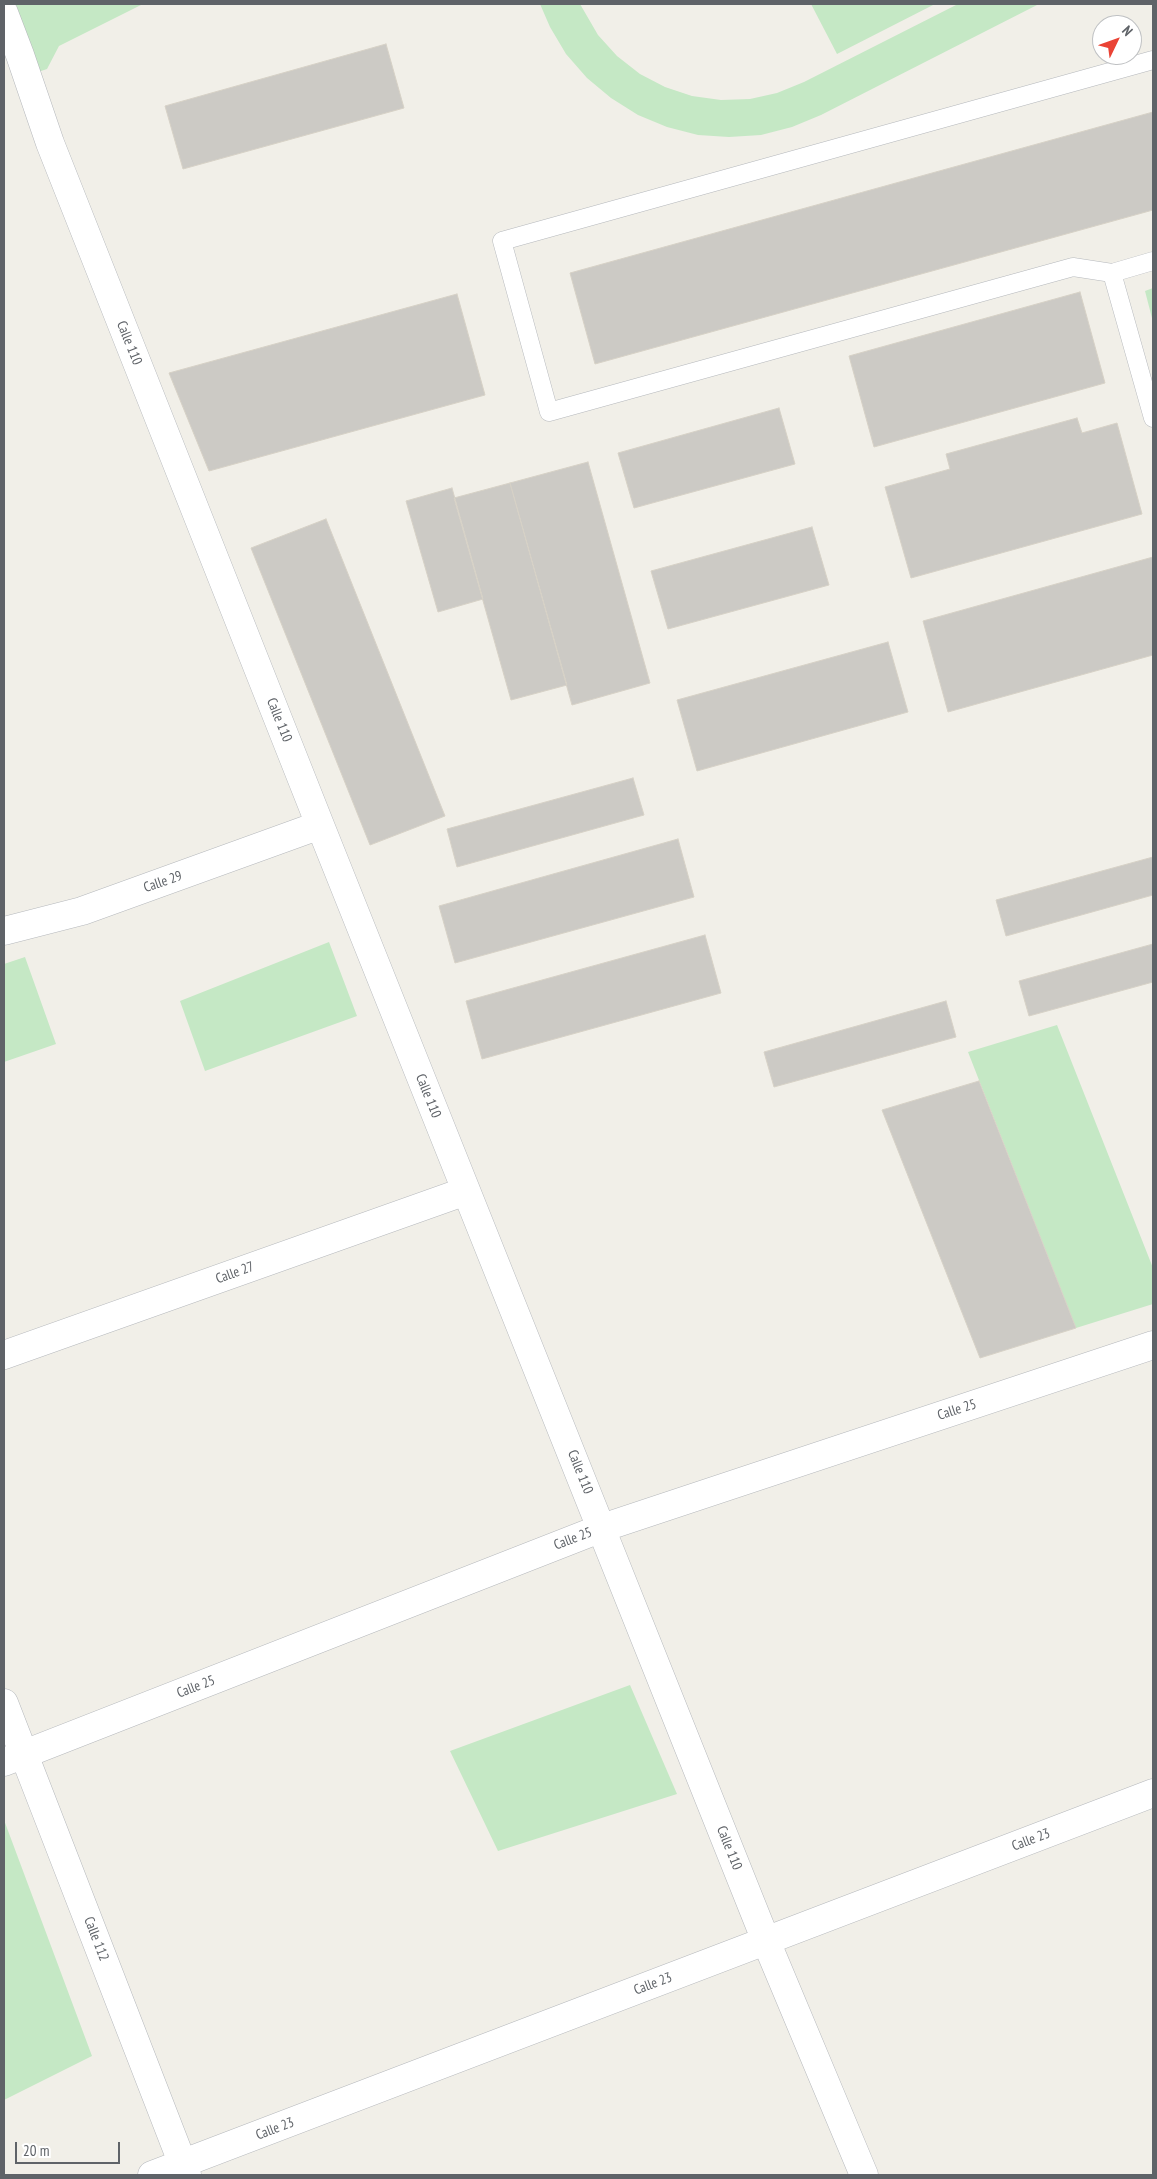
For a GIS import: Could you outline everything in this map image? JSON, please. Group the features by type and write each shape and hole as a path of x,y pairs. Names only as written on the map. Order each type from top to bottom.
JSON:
{"street":[{"name":"Calle 110","path":"4,13 50,143 320,825 766,1941 864,2175"},
{"name":"Calle 29","path":"4,931 82,911 320,825"},
{"name":"Calle 27","path":"4,1355 466,1191"},
{"name":"Calle 25","path":"14,1758 602,1528 1153,1345"},
{"name":"Calle 112","path":"4,1703 14,1758 185,2170"},
{"name":"Calle 23","path":"152,2175 185,2170 766,1941 1153,1793"}],"lane":[{"path":"1153,60 502,241 549,412 1073,267 1112,272 1153,261"},
{"path":"1112,272 1153,418"}],"green space":[{"path":"12,4 143,4 59,46 47,69 38,72"},
{"path":"540,4 580,4 598,35 617,56 640,74 665,87 692,96 721,100 750,99 777,93 804,82 958,4 1039,4 821,115 792,127 761,135 729,137 698,135 667,127 638,115 611,98 587,78 566,54 550,27"},
{"path":"811,4 935,4 837,54"},
{"path":"1153,288 1153,322 1145,291"},
{"path":"329,942 357,1016 205,1071 180,1001"},
{"path":"25,957 56,1044 4,1062 4,964"},
{"path":"1057,1025 1153,1268 1153,1304 1076,1328 968,1052"},
{"path":"630,1685 677,1794 498,1851 450,1751"},
{"path":"4,1820 92,2056 4,2100"}],"building":[{"path":"386,44 404,108 183,169 165,106"},
{"path":"1153,112 1153,210 595,364 570,273"},
{"path":"1080,292 1105,383 874,447 849,356"},
{"path":"457,294 485,395 209,471 169,373"},
{"path":"779,408 795,464 634,508 618,453"},
{"path":"1077,418 1082,433 1117,423 1142,514 911,578 885,487 950,469 946,454"},
{"path":"588,462 650,683 572,705 510,483"},
{"path":"510,483 567,685 511,700 454,498"},
{"path":"452,488 483,599 438,612 406,501"},
{"path":"326,519 445,816 370,845 251,548"},
{"path":"812,527 829,585 668,629 651,571"},
{"path":"1153,557 1153,655 948,712 923,621"},
{"path":"888,642 908,712 697,771 677,700"},
{"path":"633,778 644,815 457,867 447,829"},
{"path":"678,839 694,897 455,963 439,906"},
{"path":"1153,857 1153,895 1006,936 996,900"},
{"path":"705,935 721,993 482,1059 466,1001"},
{"path":"1153,944 1153,982 1029,1016 1019,981"},
{"path":"946,1001 956,1037 774,1087 764,1052"},
{"path":"979,1081 1076,1328 980,1358 882,1110"}]}
